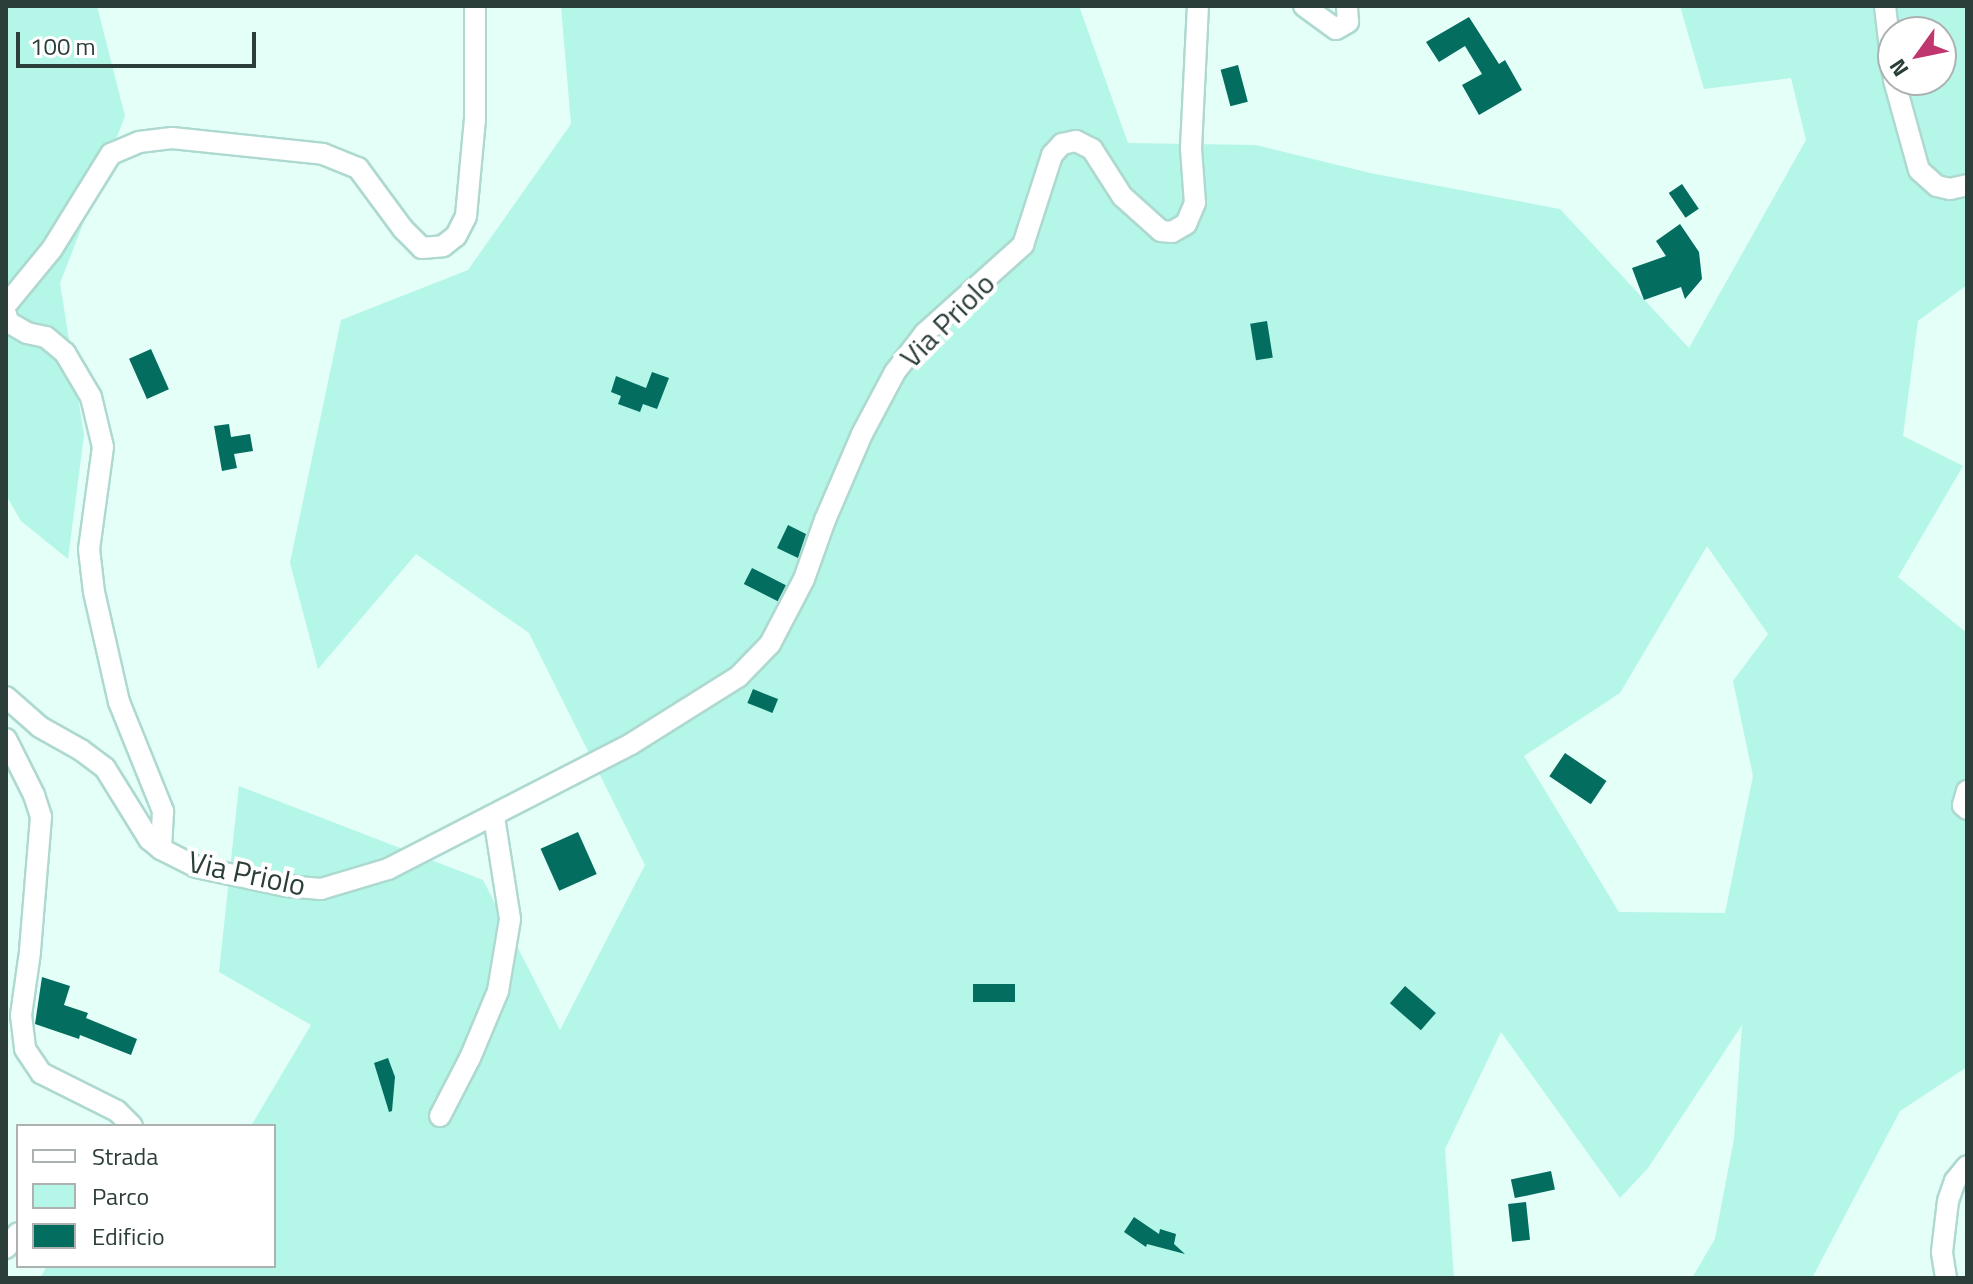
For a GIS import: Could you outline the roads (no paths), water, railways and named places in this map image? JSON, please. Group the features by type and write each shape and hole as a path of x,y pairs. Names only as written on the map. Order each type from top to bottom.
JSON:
{"street":[{"path":"6,305 52,249 111,154 139,142 172,138 323,154 358,168 403,229 422,248 443,246 456,236 466,216 475,119 475,6"},
{"name":"Via Priolo","path":"6,697 40,727 81,750 105,768 149,839 177,860 230,877 321,889 388,869 494,817 677,717 738,677 761,656 791,607 862,434 899,365 925,333 1023,245 1052,155 1062,144 1076,141 1092,149 1122,196 1161,231 1172,232 1186,224 1195,203 1191,148 1198,6"},
{"path":"1304,6 1336,29 1348,22 1347,6"},
{"path":"1899,96 1919,170 1937,186 1950,189 1967,185"},
{"path":"6,314 8,322 27,333 46,337 65,353 91,397 103,447 89,549 94,592 119,702 163,811 161,849"},
{"path":"6,739 34,795 41,817 30,952 21,1015 25,1049 41,1073 117,1111 130,1124"},
{"path":"1967,791 1963,805 1967,809"},
{"path":"440,1116 470,1058 498,991 510,919 494,817"},
{"path":"1946,1278 1942,1252 1948,1201 1955,1181 1967,1166"}]}
